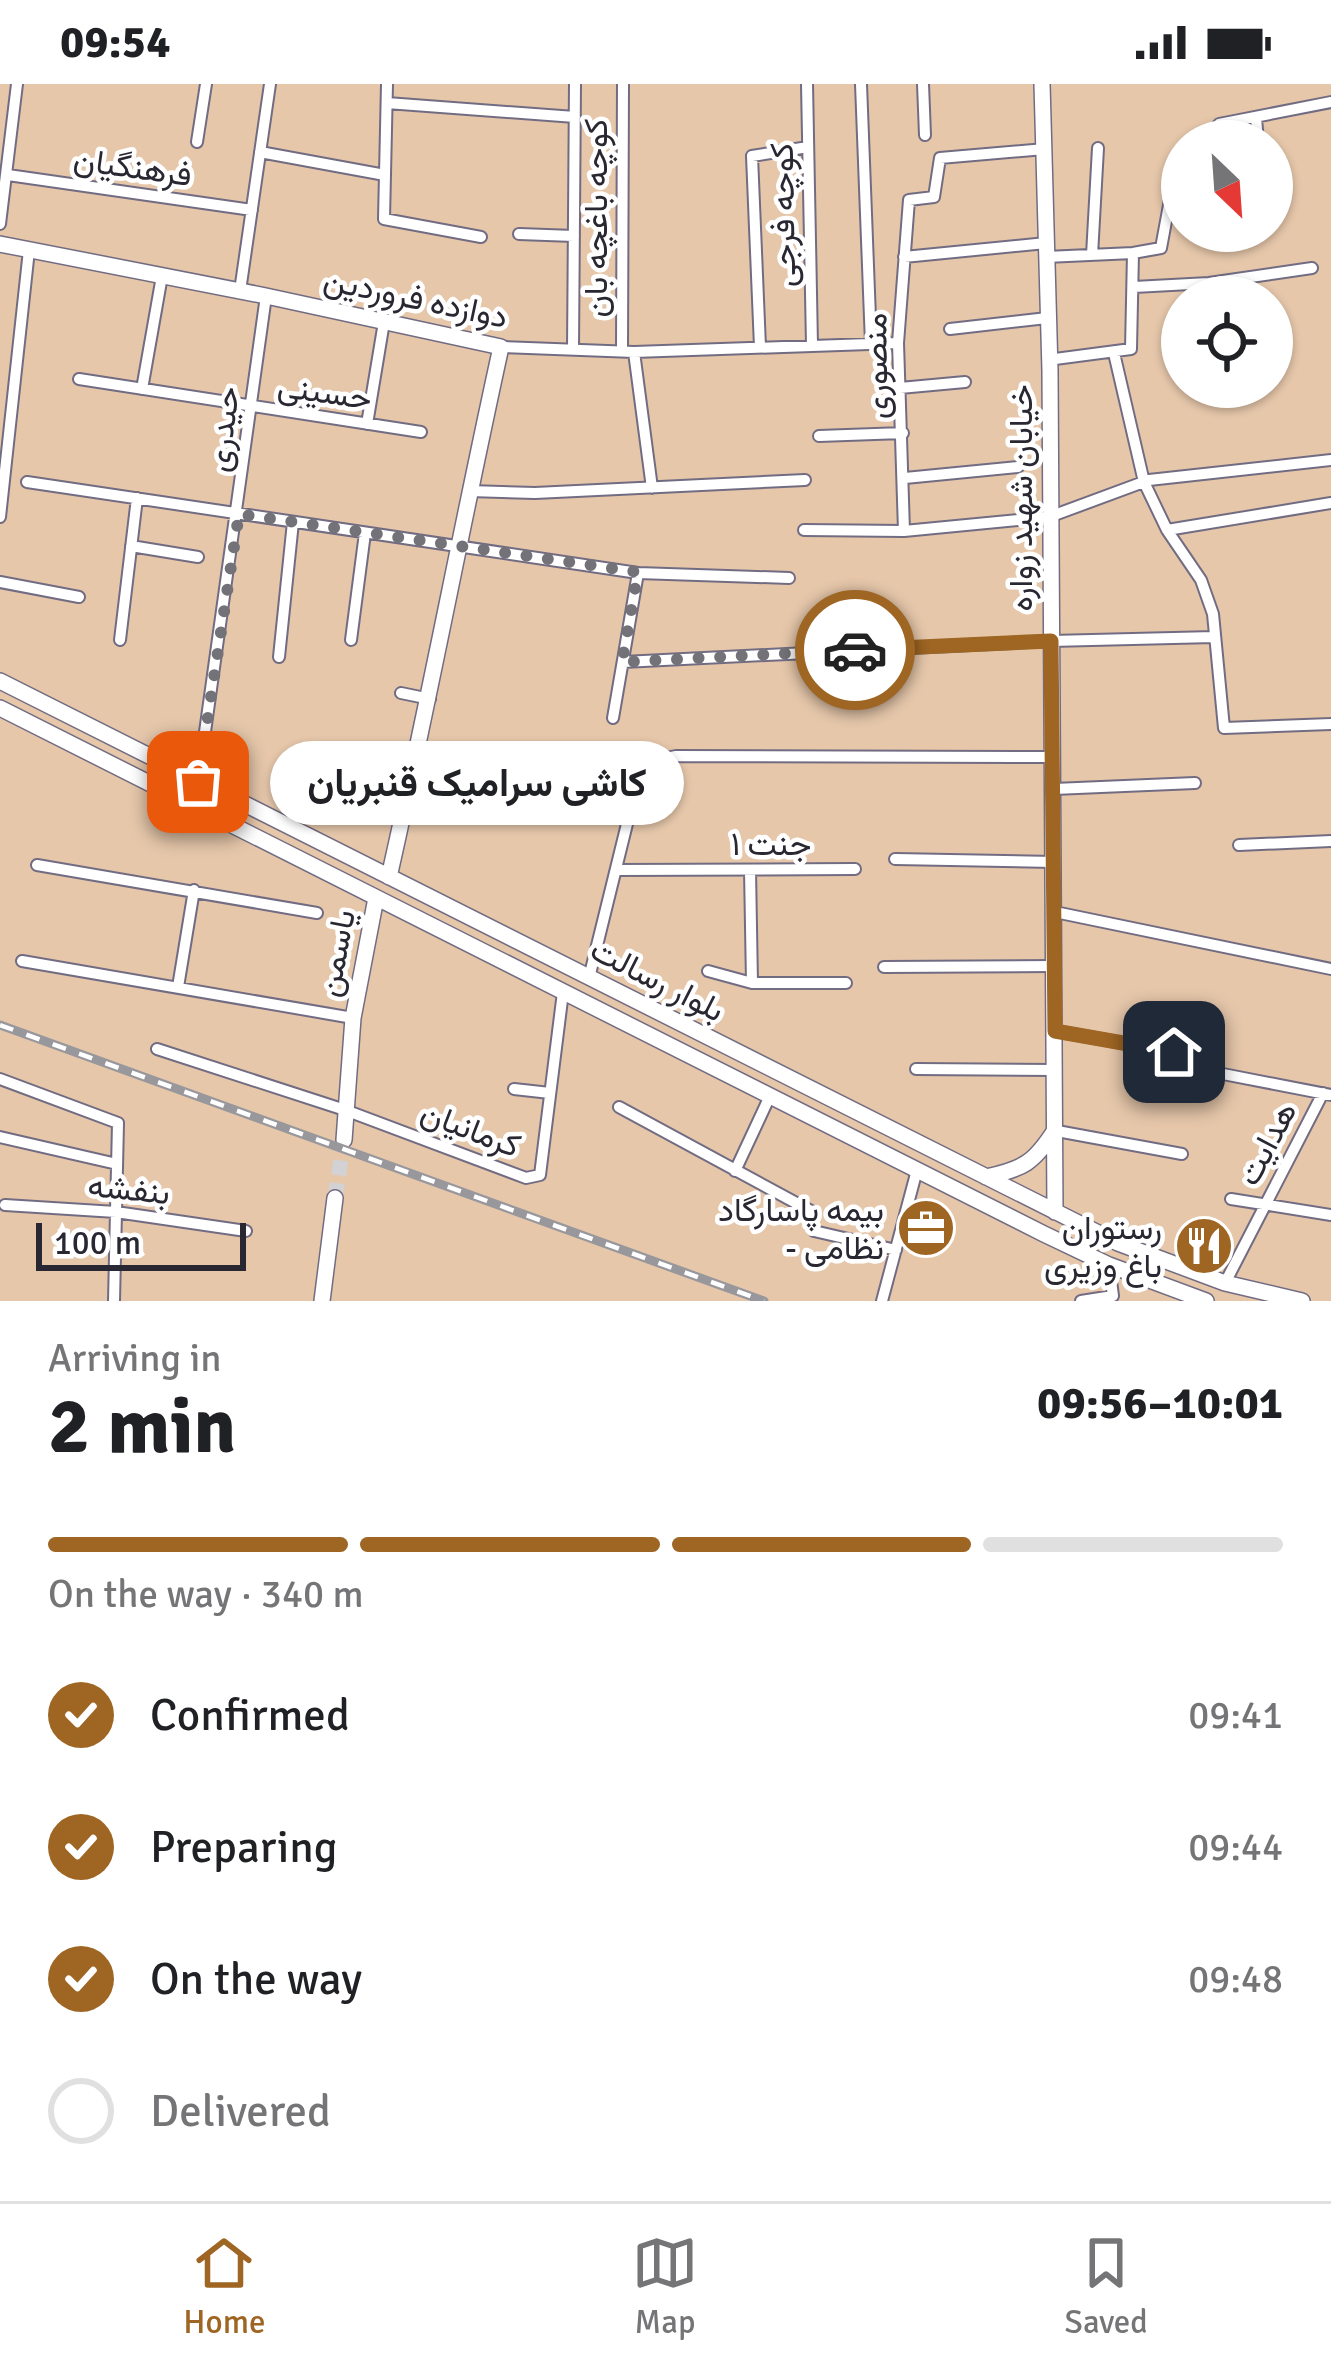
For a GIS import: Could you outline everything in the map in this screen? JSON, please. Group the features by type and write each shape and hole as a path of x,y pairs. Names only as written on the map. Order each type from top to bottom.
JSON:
{"main road":[{"name":"خیابان شهید زواره","path":"1042,84 1054,789 1055,1212"},
{"name":"دوازده فروردین","path":"0,244 501,347"},
{"path":"389,878 501,347"},
{"name":"بلوار رسالت","path":"0,681 1118,1243 1225,1283 1296,1300"},
{"name":"بلوار رسالت","path":"0,708 1108,1265 1206,1301"},
{"name":"یاسمن","path":"344,1140 352,1018 376,898"},
{"path":"866,1144 878,1123"},
{"path":"986,1178 1021,1169 1057,1129"},
{"path":"322,1301 335,1198"}],"street":[{"path":"0,224 16,84"},
{"path":"197,142 206,84"},
{"path":"240,291 270,84"},
{"path":"387,84 384,219 482,238"},
{"path":"573,350 575,84"},
{"name":"کوچه باغچه بان","path":"623,84 628,352 652,488"},
{"name":"کوچه فرجی","path":"807,84 812,345"},
{"path":"861,84 872,344"},
{"path":"923,84 926,135"},
{"path":"1244,120 1331,102"},
{"path":"387,103 575,118"},
{"path":"760,347 752,156 808,147"},
{"path":"1092,255 1098,148"},
{"name":"منصوری","path":"904,531 898,344 909,200 934,197 940,158 1045,149"},
{"path":"260,152 385,175"},
{"name":"فرهنگیان","path":"8,175 252,210"},
{"path":"519,234 574,236"},
{"path":"904,257 1046,250 1092,255 1161,248"},
{"path":"0,518 29,250"},
{"path":"1055,359 1131,349 1133,253"},
{"path":"1134,287 1209,283 1312,268"},
{"path":"142,389 163,276"},
{"name":"حیدری","path":"198,782 266,296"},
{"path":"950,329 1047,318"},
{"path":"367,424 385,322"},
{"name":"دوازده فروردین","path":"501,347 628,352 898,344"},
{"path":"1114,353 1144,482 1167,530 1201,580 1213,614 1224,728 1331,724"},
{"name":"حسینی","path":"79,379 421,432"},
{"path":"900,388 965,382"},
{"path":"819,436 902,433"},
{"path":"804,530 904,531 1049,517 1144,482 1331,460"},
{"path":"905,478 1018,467"},
{"path":"469,491 535,494 805,480"},
{"path":"27,482 638,572 789,578"},
{"path":"120,640 137,498"},
{"path":"1167,530 1331,503"},
{"path":"279,657 293,522"},
{"path":"351,640 365,533"},
{"path":"131,546 198,557"},
{"path":"613,718 638,572"},
{"path":"0,582 79,597"},
{"path":"622,662 1214,637"},
{"path":"401,693 430,699"},
{"path":"589,978 642,763 676,756 1053,757"},
{"path":"1054,789 1195,783"},
{"path":"1239,845 1331,841"},
{"path":"895,859 1054,862"},
{"path":"38,865 317,913"},
{"name":"جنت ۱","path":"616,870 855,869"},
{"path":"751,870 752,983"},
{"path":"178,987 194,890"},
{"path":"1055,912 1331,969"},
{"path":"22,962 352,1018"},
{"path":"884,967 1055,966"},
{"path":"708,971 752,983 846,983"},
{"name":"کرمانیان","path":"345,1110 526,1178 540,1175 563,992"},
{"path":"1055,1031 1213,1059"},
{"path":"158,1048 345,1110"},
{"path":"916,1069 1056,1070"},
{"path":"1223,1074 1327,1094"},
{"path":"0,1079 118,1124 114,1301"},
{"path":"514,1089 550,1093"},
{"name":"هدایت","path":"1225,1283 1327,1094"},
{"path":"735,1171 770,1096"},
{"path":"619,1107 812,1211"},
{"path":"1057,1129 1182,1154"},
{"path":"0,1137 117,1164"},
{"path":"882,1301 917,1170"},
{"path":"1231,1199 1331,1215"},
{"name":"بنفشه","path":"5,1205 116,1212 246,1231"},
{"path":"814,1231 896,1250"},
{"path":"1082,1301 1113,1296 1108,1265"}],"shaded area":[{"path":"0,84 1331,84 1331,1301 0,1301"}],"tunnel":[{"path":"335,1198 344,1140"}],"railway":[{"path":"0,1025 764,1301"}],"way so far":[{"path":"198,782 239,514 638,572 622,662 855,650"}],"place":[{"name":"کاشی سرامیک قنبریان","path":"198,782"},
{"name":"بیمه پاسارگاد - نظامی","path":"926,1228"},
{"name":"رستوران باغ وزیری","path":"1204,1246"}],"route":[{"path":"855,650 1051,641 1055,1031 1174,1052"}]}
